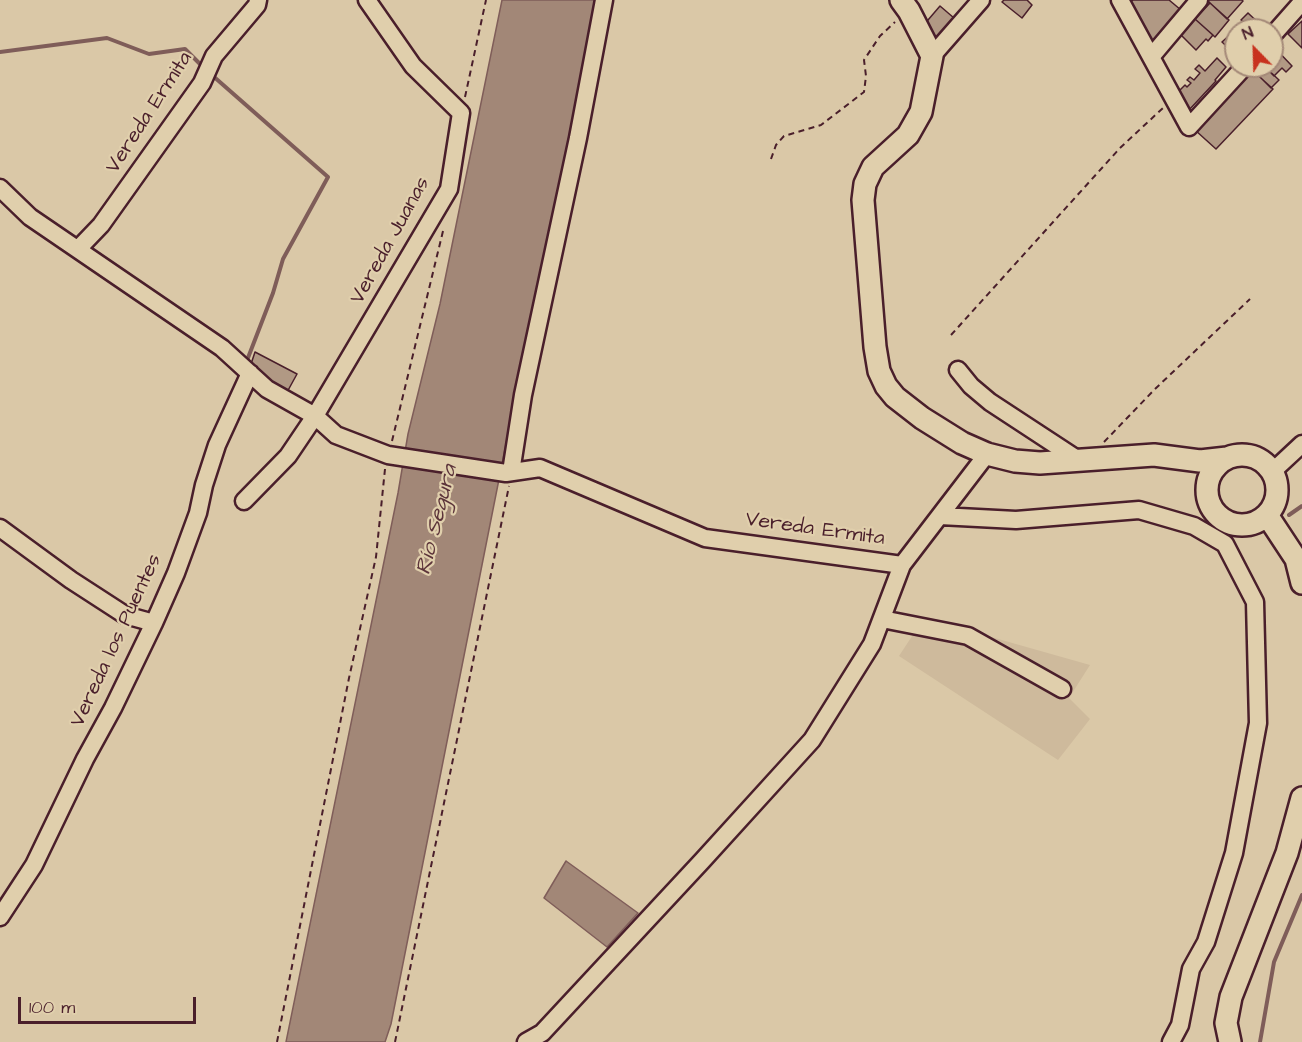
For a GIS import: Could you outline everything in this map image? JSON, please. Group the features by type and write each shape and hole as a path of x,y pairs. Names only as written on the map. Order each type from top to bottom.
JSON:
{"main road":[{"path":"910,5 932,56 921,112 908,135 873,167 865,184 863,200 875,347 879,371 886,386 895,397 922,418 962,443 987,454 1015,461 1040,463 1154,455 1171,457 1200,461 1245,454 1262,460 1273,471 1278,487 1276,502 1267,515 1259,521 1241,525 1224,521 1212,508 1197,477 1187,467 1171,457"},
{"path":"1212,508 1207,496 1211,472 1227,458"},
{"path":"1267,515 1296,558 1302,583"},
{"path":"1230,1042 1226,1023 1231,997 1287,852 1302,798"}],"street":[{"name":"Vereda Ermita","path":"78,249 101,225 202,83 214,56 257,5 258,0"},
{"name":"Vereda Juanas","path":"315,416 449,189 461,112 413,66 367,0"},
{"path":"509,473 604,0"},
{"path":"932,56 981,0"},
{"path":"1120,0 1189,127 1234,78"},
{"path":"1151,57 1200,0"},
{"path":"1284,22 1302,2"},
{"name":"Vereda Ermita","path":"0,188 29,216 222,348 267,389 315,416 336,435 388,455 509,473 540,468 705,538 902,565 872,644 812,740 542,1033 526,1042"},
{"path":"958,370 971,386 990,402 1090,460"},
{"name":"Vereda los Puentes","path":"0,917 34,865 154,622 176,573 198,513 217,445 250,373"},
{"path":"244,501 288,456 315,416"},
{"path":"1273,471 1302,444"},
{"path":"902,565 987,454"},
{"path":"940,516 1016,520 1139,510 1194,526 1226,544 1255,602 1258,723 1236,842 1206,942 1191,969 1180,1025 1171,1042"},
{"path":"0,528 70,580 125,615 154,622"},
{"path":"882,619 968,636 1062,689"}],"path":[{"path":"771,159 776,145 784,136 821,125 864,92 866,76 864,60 880,36 910,5"},
{"path":"951,335 1120,148 1174,99"},
{"path":"1090,460 1106,440 1250,299"},
{"path":"277,1042 349,678 376,557 385,464 388,455"},
{"path":"395,1042 509,473"}],"shaded area":[{"path":"924,618 1090,665 1069,698 1090,719 1058,760 899,656"}],"water":[{"name":"Río Segura","path":"502,0 600,0 565,155 391,1024 385,1042 286,1042 398,493 408,434 440,304"},
{"path":"566,861 638,913 607,947 544,898"}],"building":[{"path":"1004,0 1027,0 1032,5 1022,18 1002,2"},
{"path":"1133,0 1169,0 1181,10 1151,46 1128,3"},
{"path":"1242,0 1243,1 1226,18 1208,1"},
{"path":"1210,3 1227,18 1224,18 1224,26 1215,37 1195,19"},
{"path":"940,6 954,18 933,42 922,27"},
{"path":"1248,13 1253,18 1243,18"},
{"path":"1195,19 1213,35 1196,50 1181,35"},
{"path":"1302,21 1302,48 1288,34"},
{"path":"1217,58 1224,65 1224,69 1216,81 1189,110 1179,91 1191,83 1187,80 1190,77 1194,80 1200,73 1195,69 1199,65 1205,71"},
{"path":"1284,58 1292,66 1286,72 1284,70"},
{"path":"1243,78 1261,78 1273,89 1216,149 1195,130"},
{"path":"1261,78 1279,80 1271,88"},
{"path":"255,352 297,374 286,394 250,367"}],"waterway":[{"path":"0,52 107,38 149,54 185,49 202,66"},
{"path":"213,76 328,177 283,259 273,293 246,363"},
{"path":"1289,515 1302,506"},
{"path":"1260,1042 1274,962 1302,895"}]}
